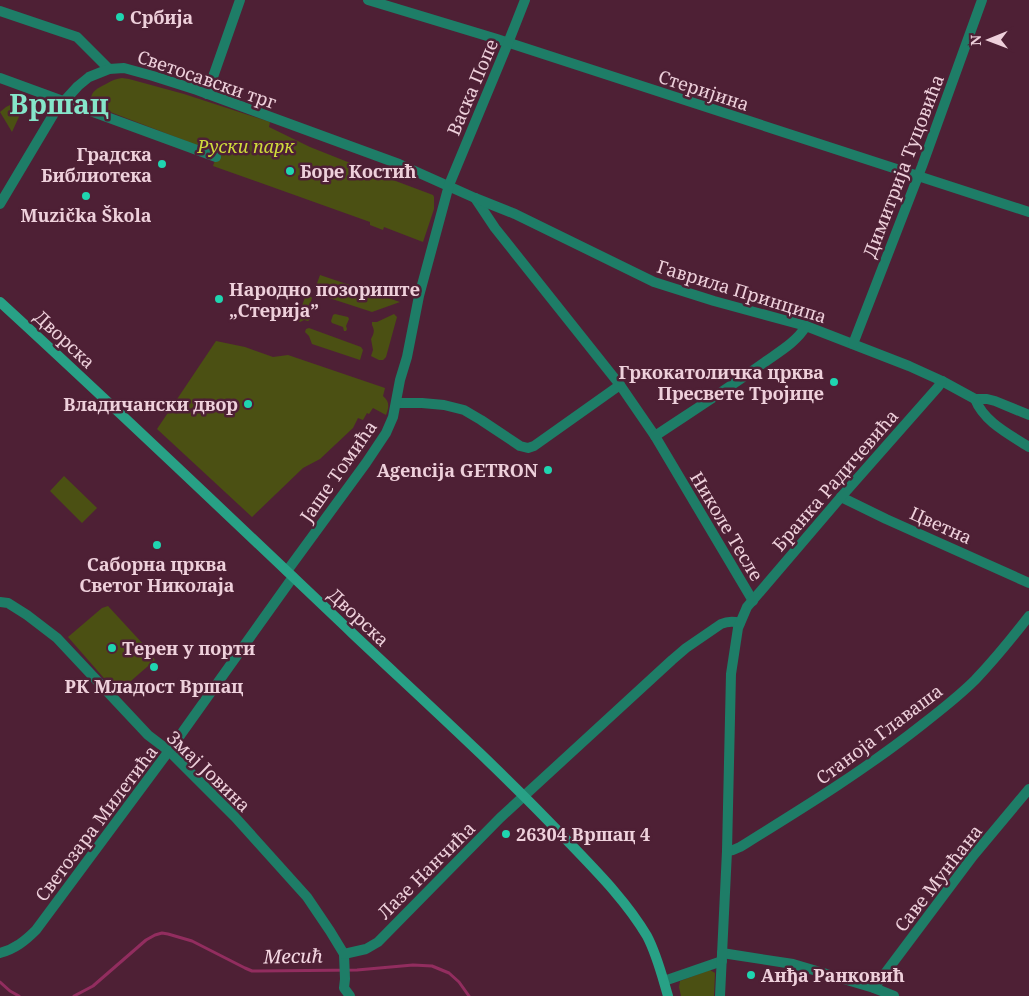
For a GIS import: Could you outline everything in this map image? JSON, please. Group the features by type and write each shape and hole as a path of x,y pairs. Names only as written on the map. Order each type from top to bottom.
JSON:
{"main road":[{"name":"Дворска","path":"0,302 99,393 525,796 606,881 624,903 648,939 656,956 668,996"}],"street":[{"path":"207,94 240,0"},
{"name":"Стеријина","path":"368,0 508,43 1029,212"},
{"name":"Васка Попе","path":"448,185 525,0"},
{"name":"Димитрија Туцовића","path":"853,344 918,177 982,0"},
{"path":"0,11 77,37 109,69"},
{"name":"Светосавски трг","path":"0,204 56,110 63,102 89,77 109,69 124,68 207,94 399,164 448,185"},
{"path":"0,78 216,156"},
{"name":"Гаврила Принципа","path":"448,185 515,214 654,282 714,301 806,326 942,380 975,398 995,401 1029,415"},
{"name":"Јаше Томића","path":"290,574 379,445 393,417 419,296 448,185"},
{"name":"Николе Тесле","path":"475,198 495,228 620,385 655,436 753,601 740,623 736,636 731,674 728,851 720,996"},
{"path":"655,436 731,386 778,352 800,335 806,326"},
{"name":"Бранка Радичевића","path":"753,601 938,387 942,380"},
{"path":"396,403 444,405 464,410 520,446 528,448 534,446 620,385"},
{"path":"975,398 978,406 995,425 1029,447"},
{"name":"Цветна","path":"841,497 886,519 1029,582"},
{"name":"Светозара Милетића","path":"0,953 16,947 36,930 169,751 290,574"},
{"name":"Змај Јовина","path":"0,602 8,603 57,638 148,735 169,751 235,817 307,897 330,931 344,958 344,990"},
{"name":"Станоја Главаша","path":"728,851 740,847 829,792 906,738 974,680 1029,616"},
{"path":"525,796 686,648 727,621 740,623"},
{"name":"Саве Мунћана","path":"874,988 973,856 1025,801 1029,789"},
{"name":"Лазе Нанчића","path":"344,958 378,942 500,818 525,796"},
{"path":"664,981 722,957 793,964 874,988 894,996"}],"green space":[{"name":"Руски парк","path":"122,78 184,94 270,122 269,127 310,147 433,195 434,209 423,242 384,227 383,230 370,225 370,222 213,166 216,157 186,141 92,105 91,97 96,90 111,81"},
{"path":"12,104 23,108 12,132 0,112"},
{"path":"320,275 400,302 372,312 326,297 316,286"},
{"path":"308,293 312,298 307,314 312,316 312,318 308,321 297,321 296,312 302,306"},
{"path":"394,314 397,317 386,357 383,360 379,360 371,356 373,350 371,339 374,332 372,322 377,322"},
{"path":"333,315 348,317 346,331 344,331 343,327 332,323"},
{"path":"309,328 361,347 363,350 360,360 312,344 305,332"},
{"path":"216,341 245,347 273,357 288,355 385,388 383,396 387,400 388,405 386,415 373,408 363,420 358,418 353,428 320,459 303,468 252,517 157,429"},
{"path":"64,476 97,508 82,523 50,491"},
{"name":"Терен у порти","path":"108,606 155,660 117,693 68,637 102,608"},
{"path":"710,970 715,973 714,996 681,996 680,981"}],"waterway":[{"name":"Месић","path":"74,996 93,986 146,940 162,933 192,941 252,971 357,970 413,965 432,966 449,973 459,982 469,996"},
{"name":"Месић","path":"0,982 19,996"}],"place":[{"name":"Србија","path":"120,17"},
{"name":"Градска Библиотека","path":"162,164"},
{"name":"Боре Костић","path":"290,171"},
{"name":"Muzička Škola","path":"86,196"},
{"name":"Народно позориште „Стерија”","path":"219,299"},
{"name":"Гркокатоличка црква Пресвете Тројице","path":"834,382"},
{"name":"Владичански двор","path":"248,404"},
{"name":"Agencija GETRON","path":"548,470"},
{"name":"Саборна црква Светог Николаја","path":"157,545"},
{"name":"Терен у порти","path":"112,648"},
{"name":"РК Младост Вршац","path":"154,667"},
{"name":"26304 Вршац 4","path":"506,834"},
{"name":"Анђа Ранковић","path":"751,975"}],"district":[{"name":"Вршац","path":"59,103"}]}
